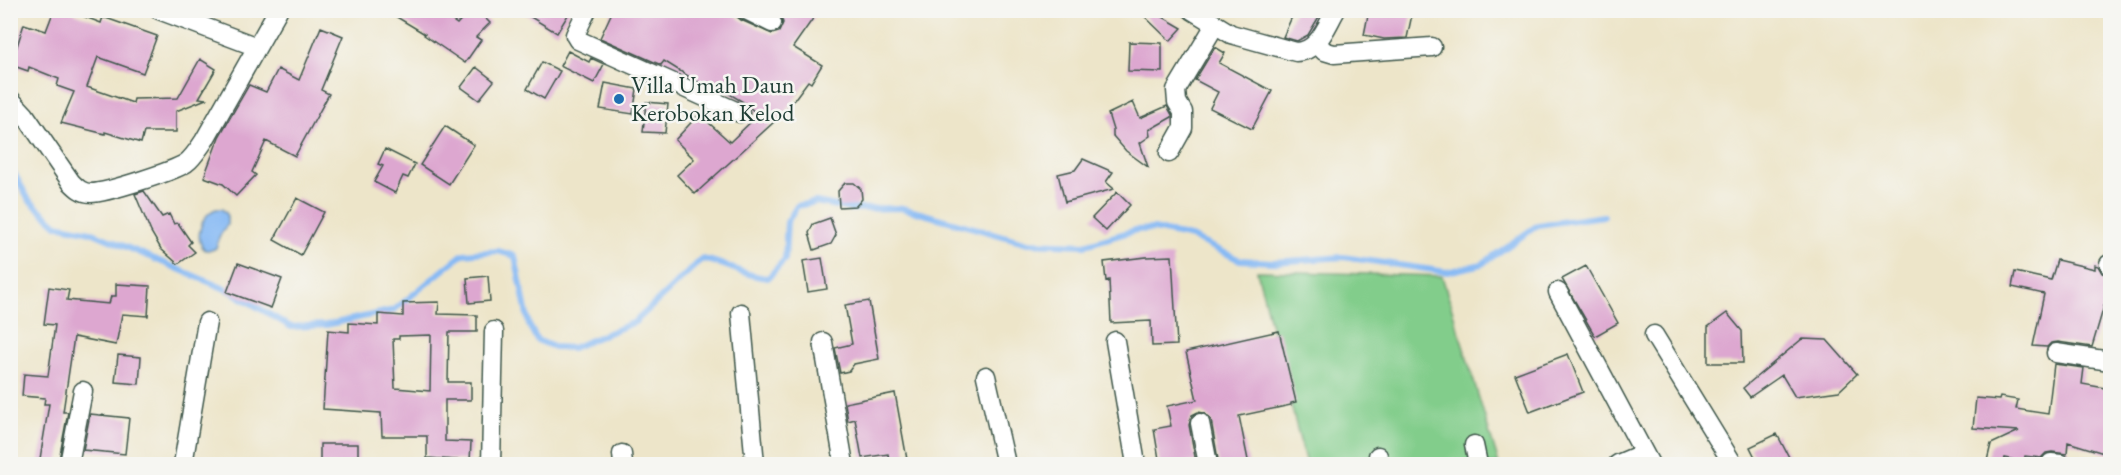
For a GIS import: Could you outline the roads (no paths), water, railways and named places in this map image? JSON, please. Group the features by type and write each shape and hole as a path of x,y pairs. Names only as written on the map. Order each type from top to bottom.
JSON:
{"street":[{"path":"159,10 257,47"},
{"path":"10,99 25,115 76,186 85,192 97,192 146,179 185,164 191,159 204,141 278,10"},
{"path":"587,10 575,35 578,40 740,113"},
{"path":"746,10 772,23"},
{"path":"1192,10 1231,34 1296,52 1308,51 1317,43 1336,10"},
{"path":"1169,153 1183,128 1183,112 1177,102 1176,90 1215,25"},
{"path":"1317,43 1324,51 1334,54 1432,47"},
{"path":"1558,292 1647,459 1618,465"},
{"path":"741,313 755,465"},
{"path":"183,465 207,322"},
{"path":"491,465 494,331"},
{"path":"1654,335 1733,465"},
{"path":"1115,341 1136,465"},
{"path":"823,342 844,465"},
{"path":"2056,353 2110,361"},
{"path":"986,376 1006,465"},
{"path":"69,465 83,391"},
{"path":"1200,423 1208,465"},
{"path":"1474,445 1478,465"}],"water":[{"path":"216,209 222,209 227,214 227,225 219,237 216,248 205,250 201,245 201,227 207,216"}],"waterway":[{"path":"10,166 29,200 57,225 91,232 230,291 291,327 326,325 394,310 463,254 498,251 515,256 529,325 537,340 554,347 572,348 635,322 702,259 750,275 768,278 785,259 787,222 797,206 816,202 851,209 902,208 1028,243 1085,245 1136,230 1154,229 1191,237 1240,260 1274,262 1343,257 1447,272 1482,264 1538,225 1604,216"}],"place":[{"name":"Villa Umah Daun Kerobokan Kelod","path":"619,99"}]}
